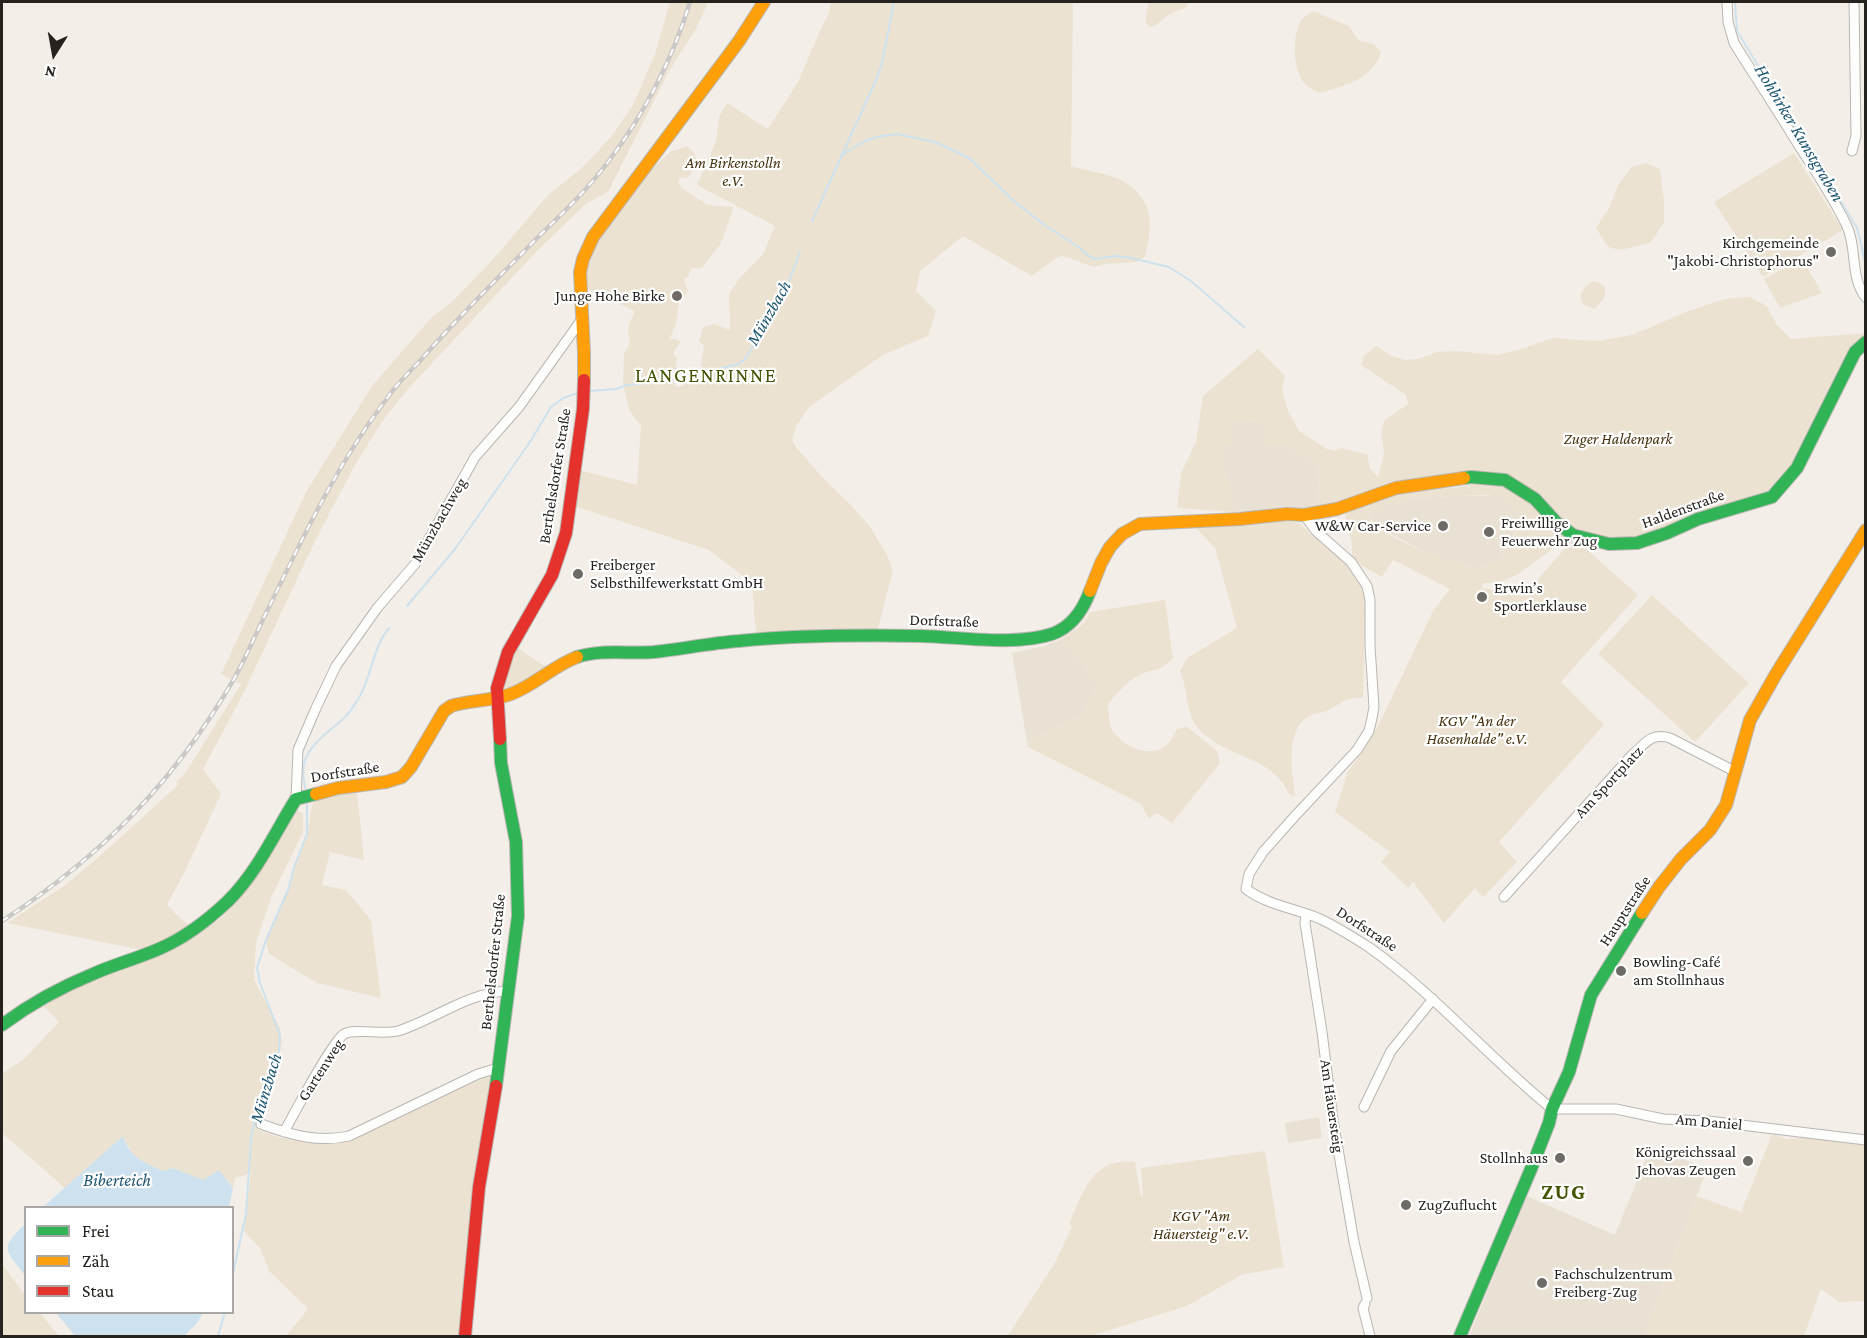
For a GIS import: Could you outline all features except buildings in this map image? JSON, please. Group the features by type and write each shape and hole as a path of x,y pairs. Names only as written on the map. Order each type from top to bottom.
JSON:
{"street":[{"name":"Berthelsdorfer Straße","path":"465,1336 478,1187 498,1068 518,916 516,842 501,763 498,679 508,652 552,575 566,533 583,410 584,352 580,272 593,237 734,49 764,2"},
{"path":"1727,2 1728,22 1734,43 1826,188 1850,233 1853,244 1854,271 1859,288 1866,298"},
{"path":"1852,151 1857,136 1854,2"},
{"name":"Münzbachweg","path":"304,796 298,750 336,666 378,607 415,564 475,457 519,407 582,319"},
{"name":"Haldenstraße","path":"1304,515 1337,508 1396,488 1471,477 1505,480 1535,500 1556,522 1573,535 1609,543 1637,543 1647,540 1698,519 1772,497 1797,468 1855,352 1866,342"},
{"name":"Dorfstraße","path":"2,1025 48,995 83,978 161,948 197,926 221,907 247,879 304,796 386,782 402,777 411,767 444,711 451,705 509,695 570,661 589,655 650,652 706,644 801,637 876,635 1012,639 1055,633 1073,622 1086,602 1107,550 1115,539 1132,527 1140,524 1226,520 1287,514 1304,515 1316,531 1351,562 1367,586 1370,600 1374,707 1369,731 1357,750 1271,843 1249,874 1246,889 1278,906 1306,914 1341,929 1370,948 1433,999 1552,1109"},
{"name":"Hauptstraße","path":"1461,1336 1569,1072 1591,995 1659,887 1681,859 1710,831 1726,805 1750,720 1866,530"},
{"name":"Am Sportplatz","path":"1504,897 1632,755 1655,736 1662,735 1670,738 1736,772"},
{"name":"Am Häuersteig","path":"1306,914 1305,922 1333,1120 1366,1301 1363,1308 1370,1336"},
{"name":"Gartenweg","path":"284,1132 342,1035 354,1032 395,1032 484,993 509,991"},
{"path":"1365,1107 1391,1051 1433,999"},
{"path":"261,1124 317,1140 349,1136 478,1074 498,1068"},
{"name":"Am Daniel","path":"1552,1109 1616,1109 1664,1119 1708,1121 1866,1140"}],"shaded area":[{"path":"1233,420 1263,421 1283,444 1318,466 1319,508 1234,512 1221,443 1233,444"},
{"path":"1498,496 1510,503 1520,514 1518,525 1507,549 1497,561 1480,569 1441,558 1420,549 1385,531 1367,514 1409,498"},
{"path":"1062,639 1099,685 1080,715 1027,742 1012,653 1044,646"},
{"path":"1319,1117 1322,1138 1288,1143 1285,1123"},
{"path":"1651,1146 1707,1169 1644,1336 1475,1336 1470,1334 1527,1196 1615,1235"}],"green space":[{"path":"670,2 708,2 697,27 668,73 608,192 587,203 539,249 408,389 383,420 355,465 317,537 242,696 203,769 221,794 167,905 191,926 201,928 213,923 227,912 241,897 297,810 303,814 303,832 271,898 256,943 254,980 280,1028 282,1043 258,1130 303,1142 337,1142 349,1139 492,1074 468,1237 459,1336 286,1336 308,1309 269,1271 260,1248 244,1231 251,1173 235,1178 233,1188 226,1178 203,1180 173,1168 163,1171 134,1155 123,1136 65,1188 2,1133 2,1074 24,1059 59,1022 34,997 142,950 7,923 64,886 178,785 176,782 186,772 241,684 221,674 306,492 372,386 432,317 452,302 495,257 548,195 583,167 610,138 633,105 655,54"},
{"name":"Am Birkenstolln e.V.","path":"831,2 1073,2 1071,166 1116,178 1132,187 1146,204 1149,213 1149,233 1145,257 1136,262 1094,267 1063,256 1056,258 1032,276 963,236 920,271 916,291 936,311 928,336 883,355 809,407 796,426 792,440 822,477 871,528 887,555 893,571 877,632 756,636 752,583 709,550 574,506 579,470 637,485 641,426 629,410 623,383 624,354 630,340 629,324 635,311 586,288 585,269 595,243 652,169 670,152 687,146 695,154 697,163 689,177 680,178 678,183 683,189 708,205 734,207 721,243 702,268 691,268 688,277 684,280 688,290 685,297 680,299 675,325 669,339 677,339 680,342 673,354 677,358 674,385 678,387 705,378 701,365 704,345 699,342 703,327 713,324 730,330 729,294 739,279 763,254 775,226 697,185 716,142 719,117 727,103 768,129 798,82 829,13"},
{"path":"1150,2 1188,2 1187,7 1168,15 1150,27 1145,22"},
{"path":"1313,11 1349,26 1358,40 1373,44 1381,52 1372,69 1356,80 1320,93 1306,85 1297,68 1295,39 1300,22"},
{"path":"1794,153 1843,230 1763,277 1714,202"},
{"path":"1646,163 1660,169 1664,223 1650,243 1620,250 1608,247 1596,228 1609,208 1619,184 1631,167"},
{"path":"1802,258 1822,293 1780,308 1764,279"},
{"path":"1593,281 1605,287 1603,300 1594,309 1585,305 1581,298 1584,288"},
{"name":"Zuger Haldenpark","path":"1749,297 1767,306 1777,325 1791,339 1865,333 1865,336 1852,350 1796,466 1770,495 1637,538 1609,539 1584,533 1557,521 1505,479 1471,475 1319,508 1318,466 1283,444 1264,444 1263,421 1233,420 1233,445 1222,444 1234,512 1177,508 1181,473 1196,442 1203,396 1258,349 1285,376 1282,390 1288,411 1299,431 1327,449 1335,451 1342,448 1367,454 1370,469 1378,477 1384,454 1381,431 1385,420 1408,404 1406,395 1361,365 1364,356 1376,346 1392,356 1405,360 1418,359 1437,352 1455,351 1498,355 1552,338 1598,341 1632,335 1724,299"},
{"name":"KGV \"An der Hasenhalde\" e.V.","path":"1488,482 1502,487 1533,503 1569,537 1518,574 1498,583 1483,583 1482,588 1525,594 1574,538 1638,595 1561,682 1604,725 1499,842 1517,862 1483,897 1475,888 1444,923 1413,882 1408,888 1381,862 1390,852 1335,812 1348,771 1379,724 1433,611 1450,589 1393,560 1382,577 1352,560 1352,543 1345,521 1346,511 1397,490 1455,488","holes":["1485,495 1499,498 1506,501 1520,514 1516,533 1502,556 1480,569 1435,555 1388,534 1367,515 1409,498"]},
{"path":"1277,520 1299,523 1347,565 1363,588 1365,609 1363,698 1348,700 1311,715 1299,726 1292,744 1291,755 1295,796 1289,794 1271,771 1221,746 1198,728 1191,715 1180,671 1187,658 1237,628 1215,548 1195,527"},
{"path":"1652,595 1749,683 1695,742 1598,654"},
{"path":"1165,600 1173,658 1162,667 1135,678 1108,704 1111,728 1123,742 1130,746 1146,751 1160,749 1167,745 1177,729 1187,727 1217,751 1220,763 1172,823 1157,813 1149,819 1141,804 1028,747 1027,742 1080,715 1099,685 1062,639 1084,623 1090,612"},
{"path":"516,647 548,668 506,691 504,684"},
{"path":"357,791 364,860 330,852 322,885 346,890 371,920 381,998 317,983 269,954 266,940 288,890 302,849 313,801"},
{"path":"1772,1134 1786,1139 1811,1137 1865,1144 1865,1301 1839,1302 1821,1289 1804,1336 1644,1336 1697,1196 1741,1212"},
{"name":"KGV \"Am Häuersteig\" e.V.","path":"1265,1151 1284,1267 1241,1275 1187,1306 1090,1336 1005,1336 1009,1334 1056,1261 1072,1226 1069,1223 1085,1188 1100,1171 1109,1165 1135,1162 1141,1197 1143,1196 1141,1168"},
{"path":"2,1264 24,1294 24,1314 41,1314 59,1336 2,1336"}],"water":[{"name":"Biberteich","path":"123,1136 130,1150 143,1162 163,1171 173,1168 203,1180 219,1170 233,1188 229,1206 44,1206"},
{"path":"24,1225 24,1274 9,1254 8,1244"},
{"path":"57,1314 202,1314 184,1336 75,1336"}],"waterway":[{"name":"Münzbach","path":"812,221 877,78 894,2"},
{"name":"Hohbirker Kunstgraben","path":"1735,2 1737,31 1857,228 1866,265"},
{"name":"Hohbirker Kunstgraben","path":"843,154 867,140 897,134 935,142 969,158 1014,201 1089,256 1095,259 1116,256 1131,258 1169,267 1191,281 1244,327"},
{"name":"Münzbach","path":"589,391 667,381 739,364 746,358 788,284 800,252"},
{"name":"Münzbach","path":"407,606 455,549 530,442 551,407 563,398 578,393"},
{"name":"Münzbach","path":"305,788 303,770 306,757 315,745 346,717 360,696 379,644 389,628"},
{"name":"Münzbach","path":"234,1269 246,1214 251,1138 257,1111 270,1084 279,1051 280,1035 260,983 257,968 307,834 307,800"},
{"name":"Münzbach","path":"218,1336 224,1314"}],"railway":[{"path":"2,921 38,896 104,843 161,784 186,751 234,679 296,551 338,472 370,421 391,392 478,298 576,200 608,162 634,125 656,85 675,44 690,2"}],"traffic: fast":[{"path":"1464,478 1505,480 1535,499 1556,522 1573,535 1609,544 1637,543 1667,533 1698,519 1772,497 1797,468 1855,352 1866,342"},
{"path":"577,657 605,652 654,652 728,642 807,637 921,636 987,640 1037,638 1059,631 1071,622 1084,605 1090,591"},
{"path":"496,1086 518,916 516,842 501,763 500,739"},
{"path":"2,1025 58,990 101,970 161,948 196,928 239,889 265,852 296,799 316,794"},
{"path":"1460,1336 1531,1169 1552,1109 1569,1072 1591,995 1642,913"}],"traffic: slow":[{"path":"584,380 580,272 593,237 739,41 764,2"},
{"path":"1090,591 1110,547 1122,534 1140,524 1287,514 1304,515 1337,509 1396,488 1464,478"},
{"path":"1642,913 1681,859 1710,830 1726,805 1750,720 1866,530"},
{"path":"316,794 338,788 386,782 402,777 411,767 444,711 451,706 511,694 577,657"}],"traffic: jam":[{"path":"500,739 497,688 508,652 552,575 566,533 583,409 584,380"},
{"path":"465,1336 479,1187 496,1086"}],"place":[{"name":"Kirchgemeinde \"Jakobi-Christophorus\"","path":"1831,252"},
{"name":"Junge Hohe Birke","path":"677,296"},
{"name":"W&W Car-Service","path":"1443,526"},
{"name":"Freiwillige Feuerwehr Zug","path":"1489,532"},
{"name":"Freiberger Selbsthilfewerkstatt GmbH","path":"578,574"},
{"name":"Erwin’s Sportlerklause","path":"1482,597"},
{"name":"Bowling-Café am Stollnhaus","path":"1621,971"},
{"name":"Stollnhaus","path":"1560,1158"},
{"name":"Königreichssaal Jehovas Zeugen","path":"1748,1161"},
{"name":"ZugZuflucht","path":"1406,1205"},
{"name":"Fachschulzentrum Freiberg-Zug","path":"1542,1283"}],"district":[{"name":"LANGENRINNE","path":"706,376"},
{"name":"ZUG","path":"1564,1192"}]}
